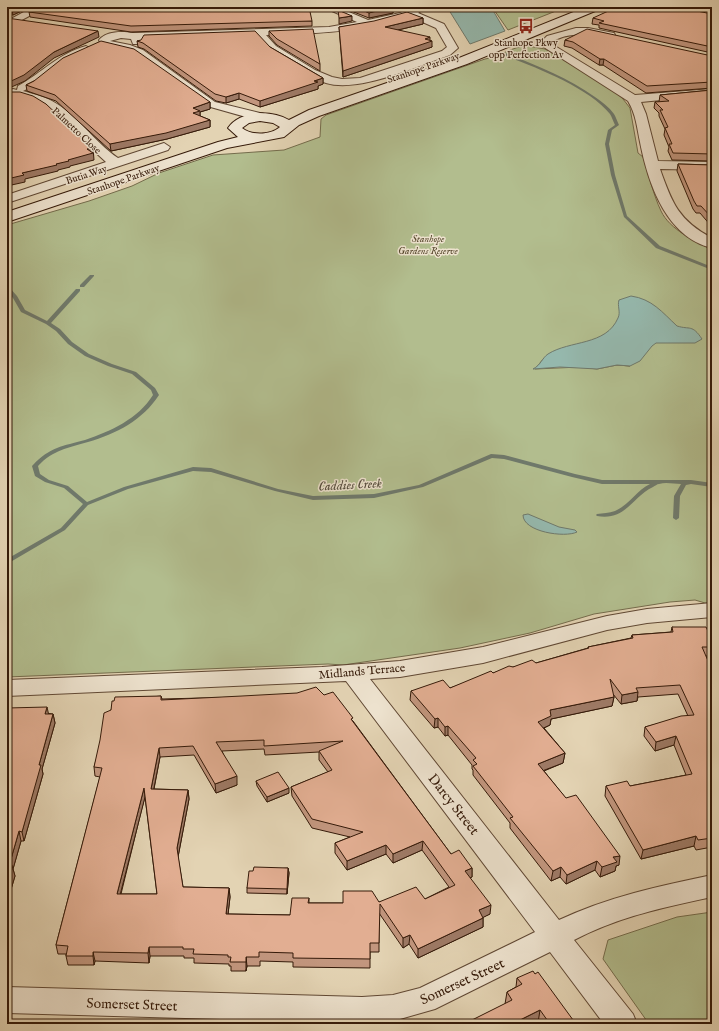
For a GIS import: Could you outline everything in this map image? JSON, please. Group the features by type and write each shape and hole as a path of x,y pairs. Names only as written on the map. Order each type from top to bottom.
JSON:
{"main road":[{"name":"Stanhope Parkway","path":"7,208 211,140 235,128 242,121 298,110 419,69 493,43 580,7"},
{"name":"Stanhope Parkway","path":"7,217 224,144 279,134 314,113 463,61 596,7"},
{"path":"670,7 712,14"},
{"path":"682,7 712,14"},
{"path":"262,118 282,121 287,125 287,128"},
{"path":"235,128 238,132 246,135 262,137"}],"street":[{"path":"11,19 41,7"},
{"path":"328,7 368,23"},
{"path":"10,93 35,81 59,61 85,50 116,46 156,35 317,31 368,23 410,13 422,7"},
{"path":"259,32 264,41 272,48 312,72 329,80 347,83 356,82 446,53 453,48 440,26 410,13"},
{"path":"11,19 36,23"},
{"path":"621,37 586,30 573,30 547,40 544,44 633,99 639,113 653,165 672,214 678,222 712,244"},
{"path":"101,36 133,41 211,104 262,118"},
{"path":"101,36 106,44 116,46"},
{"path":"85,50 101,36"},
{"path":"633,99 712,92"},
{"name":"Palmetto Close","path":"10,93 41,100 52,106 104,155 117,163"},
{"path":"211,104 210,108 226,118 235,128"},
{"name":"Butia Way","path":"7,199 164,147"},
{"path":"653,165 712,166"},
{"name":"Midlands Terrace","path":"7,688 352,673 444,662 483,655 607,624 646,616 712,610"},
{"name":"Darcy Street","path":"352,673 556,936 622,1024"},
{"name":"Somerset Street","path":"8,1005 362,1010 393,1008 425,1000 593,917 639,902 712,886"}],"green space":[{"path":"492,7 566,7 508,30"},
{"name":"Stanhope Gardens Reserve","path":"522,46 545,49 612,89 623,99 630,108 638,153 643,157 658,205 665,218 676,229 712,250 712,603 705,603 695,600 670,602 594,614 530,633 460,648 343,665 328,664 7,677 7,225 89,201 132,186 159,173 213,155 284,150 320,137 321,119 326,115","holes":["544,358 630,366 617,365 597,369 580,367 535,369"]},
{"path":"712,912 712,1024 649,1024 603,959 608,940 677,917"}],"water":[{"path":"447,7 491,7 505,31 470,44"},
{"path":"631,296 651,303 677,326 693,329 702,339 695,343 656,343 640,361 630,366 617,365 597,369 560,367 533,369 538,366 548,354 567,346 596,338 605,333 612,327 618,318 619,300"},
{"path":"528,514 559,527 575,530 577,532 571,534 555,534 537,529 530,526 525,521 523,515"}],"building":[{"path":"7,7 18,7 12,10 7,10"},
{"path":"38,7 309,7 312,21 131,26 29,12"},
{"path":"355,7 393,7 369,13"},
{"path":"617,7 677,7 712,14 712,47 599,23 604,21 593,18"},
{"path":"338,10 352,16 339,18"},
{"path":"407,12 423,18 385,27 430,37 425,39 432,41 343,71 339,27 374,21"},
{"path":"7,18 98,31 54,52 24,75 7,83"},
{"path":"313,29 320,64 277,39 269,31"},
{"path":"587,29 712,56 712,82 647,86 604,59 600,59 573,42 565,40"},
{"path":"255,31 270,47 323,78 314,81 318,82 260,101 239,93 226,97 215,94 143,43 137,41 141,40 144,35"},
{"path":"101,41 134,49 210,102 193,108 200,111 193,113 210,120 166,133 110,144 55,95 26,85 34,81 63,58"},
{"path":"712,90 712,154 673,153 669,144 672,144 665,128 668,127 660,110 663,110 655,102 669,101 660,95"},
{"path":"7,92 20,92 33,96 46,104 93,148 87,149 93,153 56,164 57,165 22,173 24,175 7,179"},
{"path":"678,164 712,165 712,218 701,206 697,206"},
{"path":"672,627 706,627 712,639 712,647 702,647 712,670 712,677 710,678 712,682 712,838 698,840 696,836 643,850 606,786 627,781 630,786 692,774 676,736 656,742 645,727 681,716 694,715 680,685 636,688 638,692 622,695 610,679 614,697 550,710 551,716 538,722 565,753 538,764 566,798 576,795 620,856 613,857 617,862 602,867 597,861 567,875 561,867 553,871 510,818 513,817 473,766 477,764 473,760 476,758 448,726 445,727 438,718 435,719 411,691 443,680 450,688 491,671 493,673 509,666 513,667 532,660 536,663 589,648 588,647 633,638 632,635 673,632"},
{"path":"316,687 324,695 333,692 353,718 351,719 451,854 459,850 472,868 465,871 491,905 479,910 483,918 418,949 410,935 403,938 380,904 379,943 370,943 370,959 293,958 293,953 259,952 259,957 246,957 246,962 230,962 231,957 228,957 228,955 193,954 194,949 183,949 183,947 149,947 148,953 93,952 93,956 66,956 68,946 56,945 102,768 94,767 104,713 111,710 112,701 114,701 115,697 161,696 161,700 297,693","holes":["264,740 264,746 343,741 319,751 332,770 291,787 312,819 363,832 335,843 347,861 386,845 393,854 423,841 455,885 425,899 416,887 379,902 372,891 343,891 343,903 308,903 309,898 292,898 290,915 226,914 229,888 183,887 177,848 188,790 151,789 159,748 193,746 215,784 237,776 216,742","144,788 157,894 117,894"]},
{"path":"47,707 45,714 53,714 39,765 41,765 22,832 19,831 9,866 13,866 7,885 7,708"},
{"path":"278,772 289,788 267,797 256,781"},
{"path":"254,867 288,868 287,889 247,888 249,871 253,871"},
{"path":"533,971 535,974 538,972 576,1024 550,1024 540,1010 512,1024 464,1024 512,1000 507,992 522,984 517,978"},
{"path":"86,1020 112,1020 111,1024 86,1024"}],"waterway":[{"path":"502,53 568,82 586,92 601,103 612,114 617,125 610,130 607,144 613,175 625,216 658,247 712,269"},
{"path":"82,286 92,276"},
{"path":"7,288 15,297 23,311 48,323"},
{"path":"48,323 78,290"},
{"path":"48,323 58,330 70,343 87,355 134,373 153,389 156,395 145,410 130,422 95,438 55,450 41,459 35,466 37,475 47,481 66,487 86,504"},
{"name":"Caddies Creek","path":"86,504 126,488 193,469 211,470 277,490 313,498 374,496 421,486 491,456 504,457 602,482 691,482 712,485"},
{"path":"599,515 618,512 625,508 647,487 656,483"},
{"path":"676,518 677,496 684,484 688,483"},
{"name":"Caddies Creek","path":"7,562 63,529 86,504"}],"place":[{"name":"Stanhope Pkwy opp Perfection Av","path":"526,26"}]}
